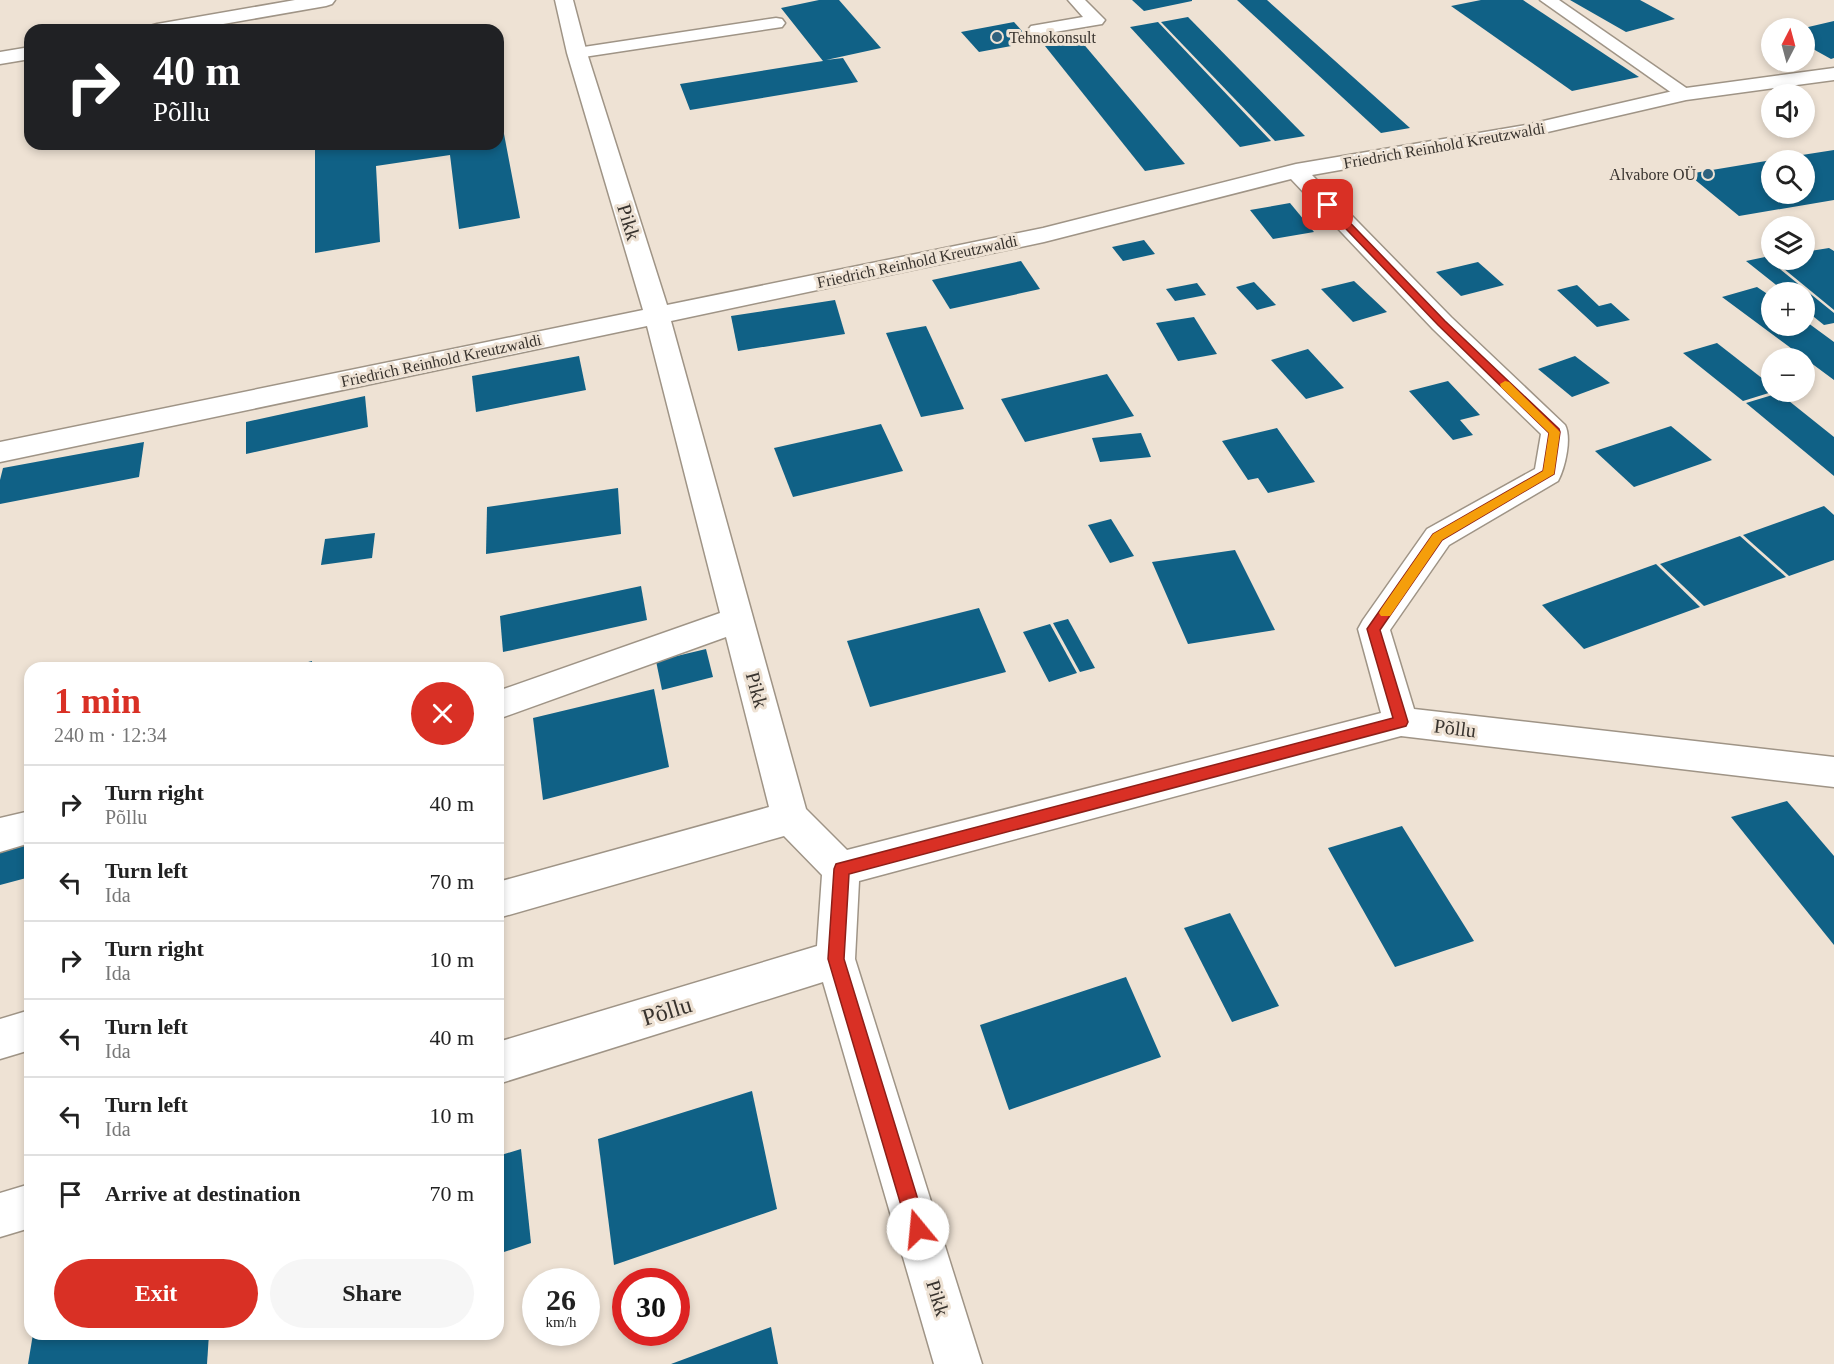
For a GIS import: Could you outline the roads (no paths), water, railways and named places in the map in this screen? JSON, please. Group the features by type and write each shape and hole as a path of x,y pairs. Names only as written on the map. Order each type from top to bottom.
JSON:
{"street":[{"path":"191,24 326,0"},
{"name":"Pikk","path":"564,0 577,53 657,315 790,818"},
{"path":"0,58 24,54"},
{"name":"Friedrich Reinhold Kreutzwaldi","path":"0,452 1044,235 1296,171 1526,131 1686,94 1834,74"},
{"path":"1296,171 1442,323 1555,432 1548,474 1438,537 1374,629 1401,722"},
{"path":"504,703 739,619"},
{"name":"Põllu","path":"841,869 1401,722 1834,772"},
{"path":"504,898 790,818 841,869"},
{"path":"0,835 24,829"},
{"name":"Pikk","path":"841,869 836,959 958,1364"},
{"name":"Põllu","path":"504,1061 836,959"},
{"path":"0,1039 24,1032"},
{"path":"0,1215 24,1208"}],"lane":[{"path":"1037,30 1096,20 1076,0"},
{"path":"1548,0 1686,94"},
{"path":"577,53 776,22"}],"place":[{"name":"Tehnokonsult","path":"997,37"},
{"name":"Alvabore OÜ","path":"1708,174"}]}
